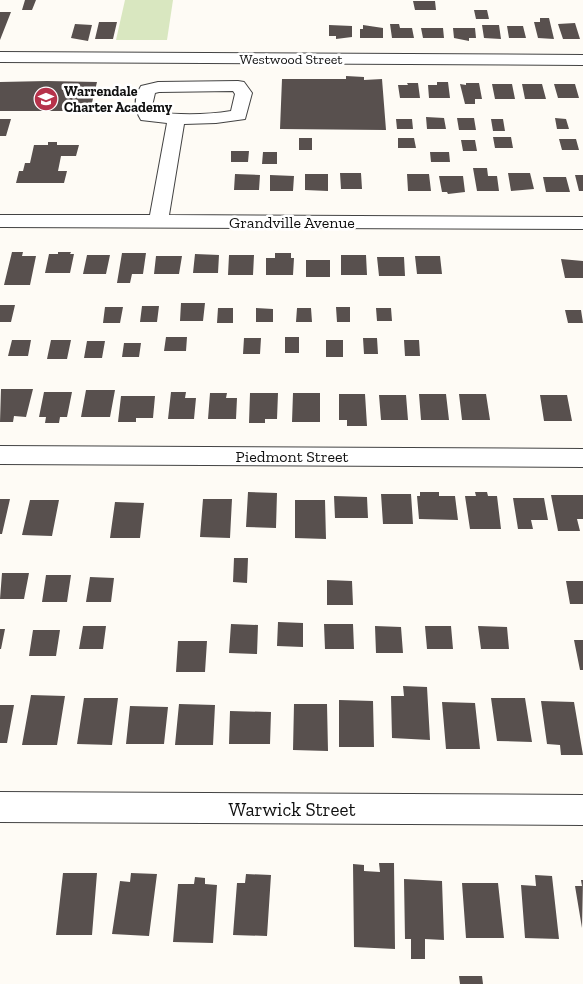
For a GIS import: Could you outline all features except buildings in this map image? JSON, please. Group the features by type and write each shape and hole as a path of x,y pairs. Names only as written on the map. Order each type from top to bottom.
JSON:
{"street":[{"name":"Westwood Street","path":"0,58 583,60"},
{"path":"158,87 165,58"},
{"path":"238,86 244,74 245,59"},
{"path":"238,86 244,94 239,115 222,118 176,120 147,116 143,106 147,90 158,87 238,86"},
{"path":"159,221 176,120"},
{"name":"Grandville Avenue","path":"0,221 583,224"},
{"name":"Piedmont Street","path":"0,455 583,458"},
{"name":"Warwick Street","path":"0,807 583,810"}],"green space":[{"path":"125,0 173,0 167,40 116,40"}],"place":[{"name":"Warrendale Charter Academy","path":"46,99"}]}
